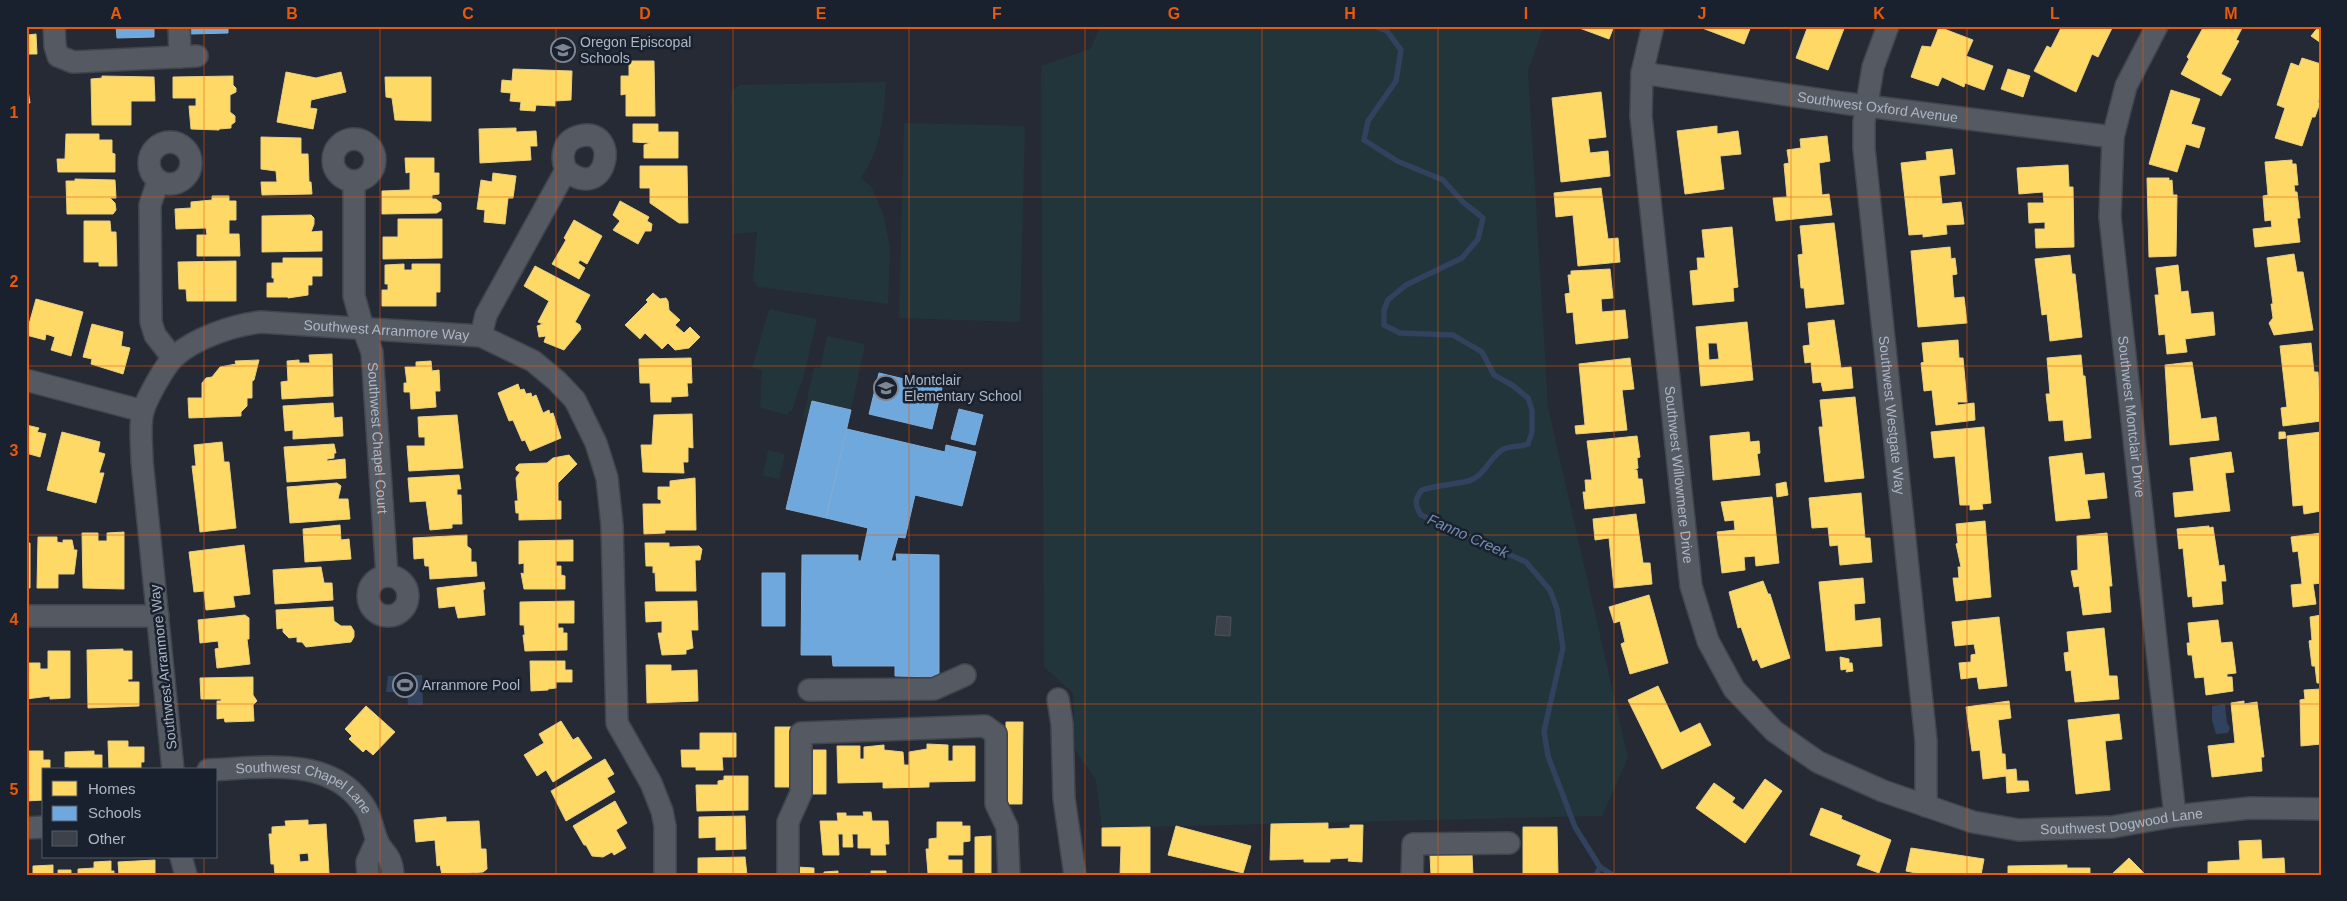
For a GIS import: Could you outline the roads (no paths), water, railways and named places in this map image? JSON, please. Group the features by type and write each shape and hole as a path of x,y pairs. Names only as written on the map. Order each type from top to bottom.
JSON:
{"street":[{"path":"54,26 55,46 58,56 73,62 189,57 179,26"},
{"name":"Southwest Willowmere Drive","path":"1653,26 1642,73 1641,116 1691,586 1708,641 1734,689 1774,731 1818,762 1883,791 1926,806"},
{"name":"Southwest Westgate Way","path":"1888,26 1873,67 1866,105 1864,148 1926,741 1926,806"},
{"name":"Southwest Montclair Drive","path":"2157,26 2126,86 2113,138 2110,217 2175,816"},
{"name":"Southwest Oxford Avenue","path":"1642,73 2113,138"},
{"path":"480,336 486,315 566,170"},
{"path":"158,181 150,205 151,322 154,335 173,358"},
{"name":"Southwest Chapel Court","path":"354,182 354,296 362,328 372,352 387,576"},
{"name":"Southwest Arranmore Way","path":"173,768 142,460 143,411 173,358 216,333 246,324 262,322 480,336 533,361 557,381 575,400 603,461 607,478 612,525 616,716 622,733 651,784 662,811 665,875"},
{"path":"26,380 143,411"},
{"path":"26,616 158,616"},
{"path":"809,690 934,689 965,675"},
{"path":"1058,699 1061,710 1064,798 1075,875"},
{"path":"788,875 788,822 801,793 801,734 985,726 996,734 996,804 1008,827 1009,875"},
{"name":"Southwest Chapel Lane","path":"218,770 298,768 327,776 359,800 366,810 376,840 392,860 392,875"},
{"name":"Southwest Dogwood Lane","path":"1926,806 1972,822 2019,830 2112,827 2175,816 2250,808 2321,810"},
{"path":"26,828 42,827"},
{"name":"Southwest Chapel Lane","path":"368,875 367,862 376,840"},
{"path":"1412,875 1413,844 1509,843"},
{"path":"181,858 186,875"}],"water":[{"name":"Arranmore Pool","path":"422,675 423,705 408,705 407,692 386,692 388,676"},
{"path":"2225,704 2227,723 2230,728 2228,733 2216,734 2212,720 2212,706"}],"waterway":[{"name":"Fanno Creek","path":"1374,26 1387,31 1401,50 1396,81 1368,121 1364,140 1397,161 1443,180 1463,202 1483,218 1478,239 1462,258 1406,285 1388,300 1384,310 1384,325 1400,333 1453,335 1482,352 1494,375 1512,385 1528,398 1532,410 1532,432 1528,444 1508,448 1497,453 1474,479 1422,490 1416,505 1421,515 1526,562 1550,590 1557,609 1563,648 1544,731 1548,756 1575,827 1600,867 1613,875"},
{"path":"1596,875 1600,867"}],"place":[{"name":"Oregon Episcopal Schools","path":"563,50"},
{"name":"Montclair Elementary School","path":"886,388"},
{"name":"Arranmore Pool","path":"405,685"}]}
